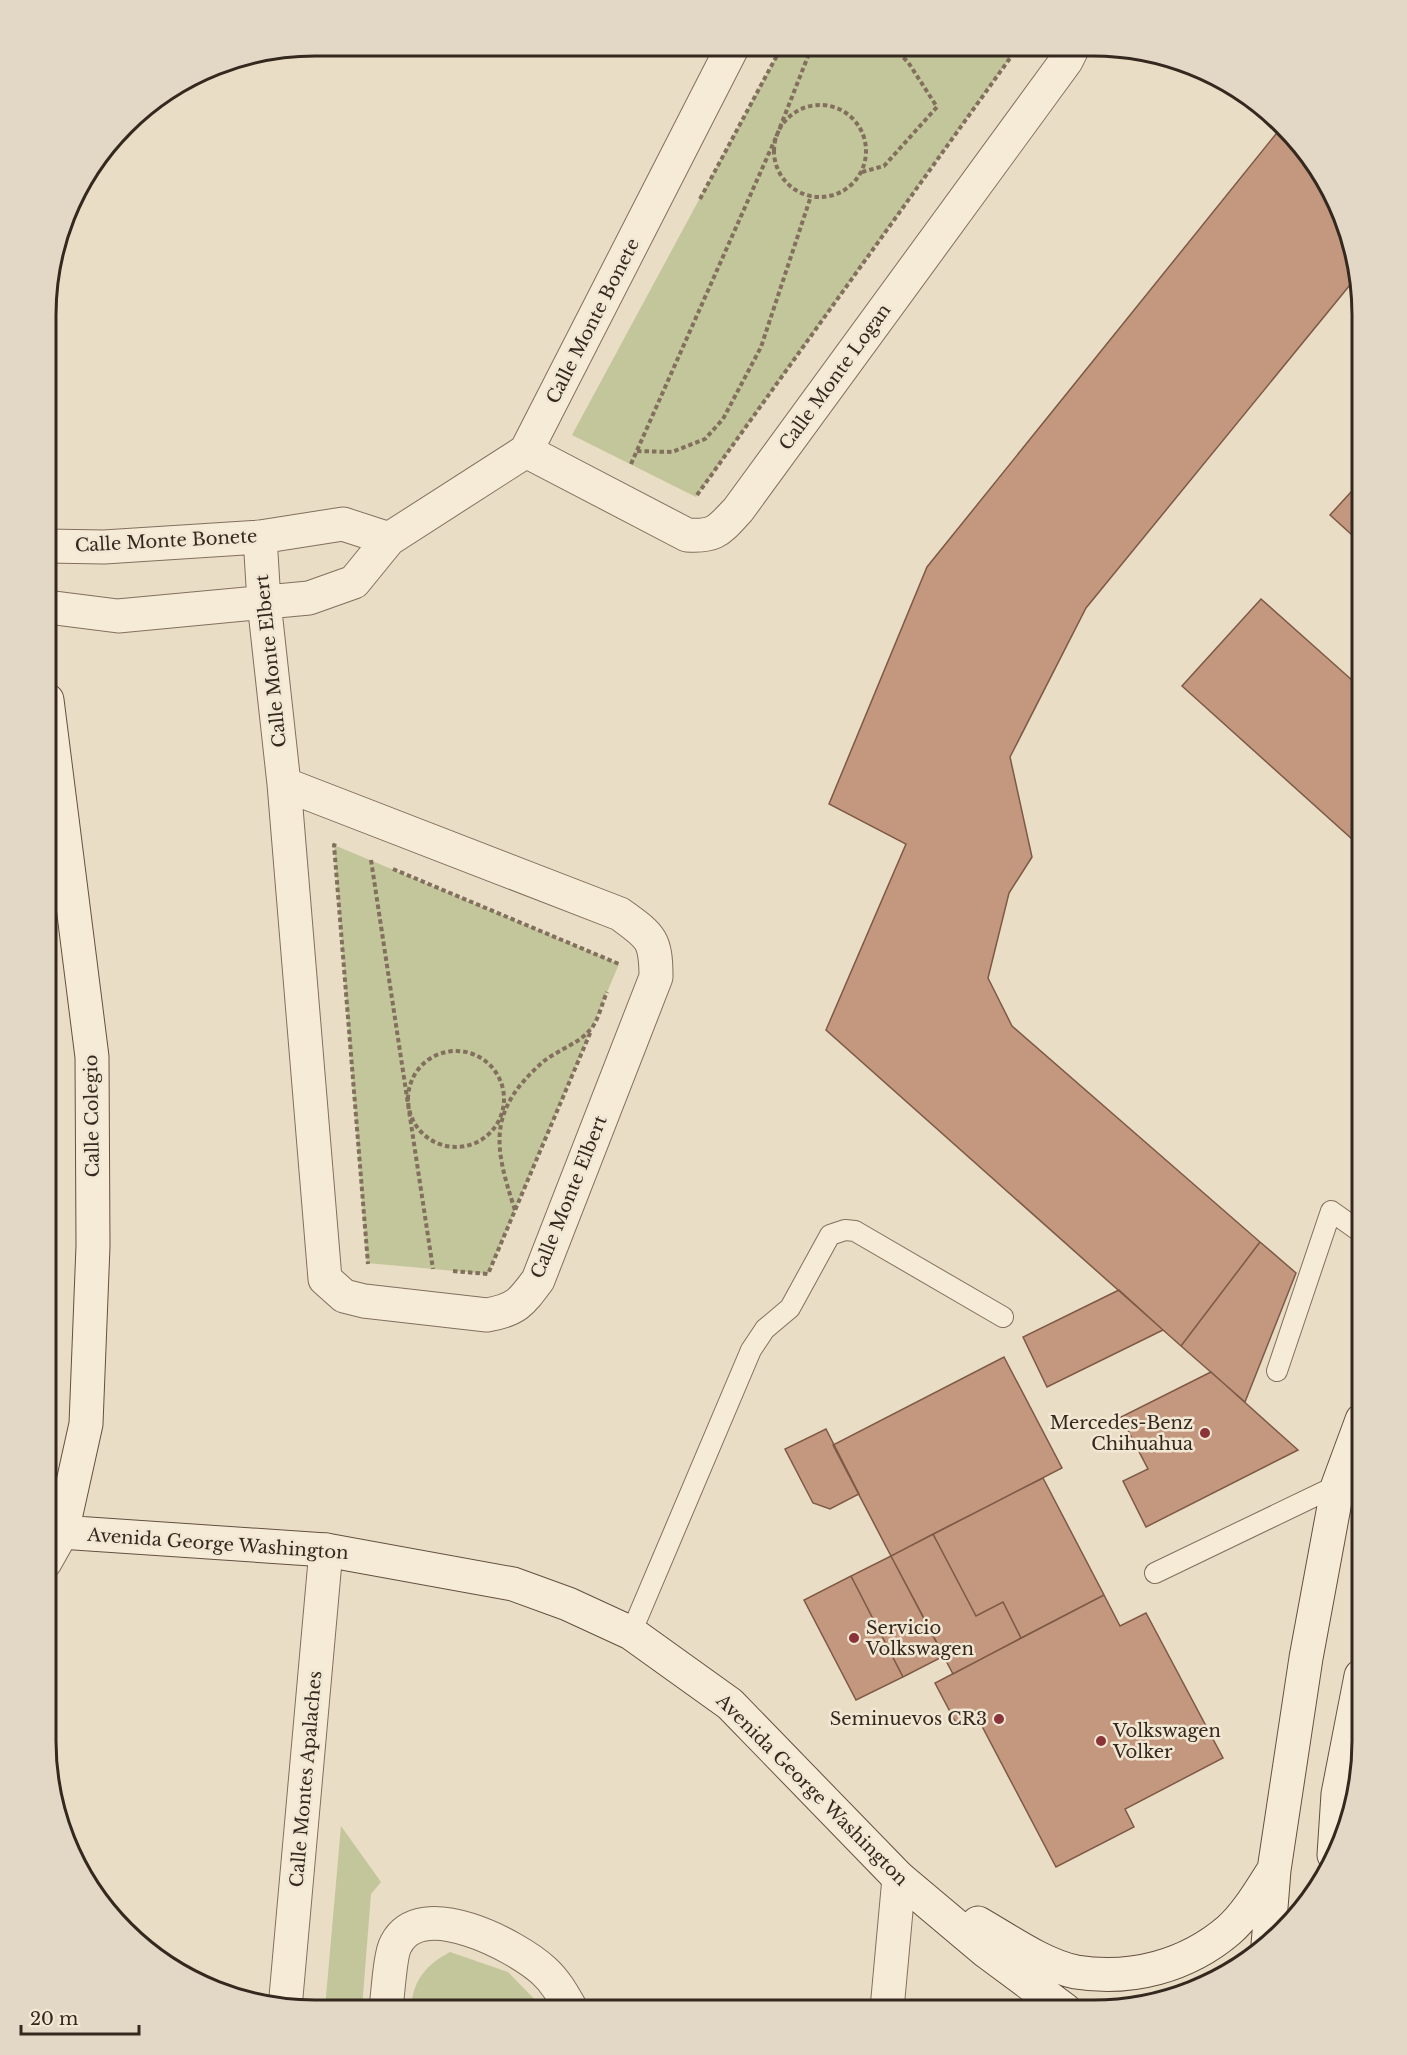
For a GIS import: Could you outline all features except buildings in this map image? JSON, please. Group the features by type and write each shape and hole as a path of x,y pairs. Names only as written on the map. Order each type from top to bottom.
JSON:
{"street":[{"name":"Calle Monte Bonete","path":"526,451 728,56"},
{"name":"Calle Monte Logan","path":"526,451 687,535 708,536 724,525 752,491 1066,56"},
{"path":"56,607 118,616 309,598 354,582 389,539 526,451"},
{"name":"Calle Monte Bonete","path":"56,546 104,547 260,537 343,524 389,539"},
{"name":"Calle Monte Elbert","path":"260,537 264,602 284,784 325,1279 344,1296 364,1301 487,1315 505,1312 521,1303 538,1280 656,977 656,952 647,934 620,914 284,784"},
{"name":"Calle Colegio","path":"56,771 92,1057 93,1246 86,1424 56,1525"},
{"path":"1269,1930 1274,1870 1306,1658 1338,1485 1352,1447"},
{"name":"Avenida George Washington","path":"56,1532 326,1550 513,1584 568,1604 631,1633 730,1704 899,1878 987,1952 1052,2000"},
{"name":"Calle Montes Apalaches","path":"286,1998 326,1550"},
{"path":"1336,1830 1338,1794 1352,1722"},
{"path":"888,2000 899,1878 1036,1956 1074,1971 1114,1975 1157,1969 1194,1955 1231,1929 1274,1870"},
{"path":"387,2000 396,1944 408,1932 422,1925 438,1923 484,1933 508,1945 543,1970 566,2000"}],"lane":[{"path":"1277,1371 1331,1211 1352,1226"},
{"path":"631,1633 751,1350 765,1329 790,1308 830,1235 844,1230 855,1231 1003,1317"},
{"path":"1155,1573 1338,1485"}],"path":[{"path":"697,204 777,56"},
{"path":"631,465 777,135 808,56"},
{"path":"861,172 884,166 937,107 908,62 902,56"},
{"path":"686,493 696,497 1012,56"},
{"path":"827,105 841,110 853,119 861,131 866,152 861,172 852,184 840,193 827,197 811,196 796,190 784,180 776,166 774,150 777,135 785,121 798,111 813,106 827,105"},
{"path":"637,450 672,452 705,439 723,419 761,347 811,196"},
{"path":"621,460 640,469"},
{"path":"343,848 334,844 367,1263 378,1264"},
{"path":"362,856 619,964 614,975"},
{"path":"371,860 435,1269 423,1268"},
{"path":"445,1270 488,1274 610,986"},
{"path":"515,1210 499,1152 501,1117 504,1100 502,1084 495,1069 482,1058 466,1052 451,1051 436,1055 424,1062 415,1074 409,1089 408,1104 412,1118 432,1140 446,1146 463,1147 479,1141 492,1131 501,1117 518,1088 545,1060 591,1030"}],"green space":[{"path":"777,56 1012,56 696,497 572,435"},
{"path":"334,845 619,964 488,1274 367,1263"},
{"path":"341,1826 381,1882 371,1894 363,2000 326,2000"},
{"path":"450,1952 508,1972 535,2000 412,2000 422,1974 434,1962"}],"place":[{"name":"Mercedes-Benz Chihuahua","path":"1205,1433"},
{"name":"Servicio Volkswagen","path":"854,1638"},
{"name":"Seminuevos CR3","path":"999,1719"},
{"name":"Volkswagen Volker","path":"1101,1741"}]}
